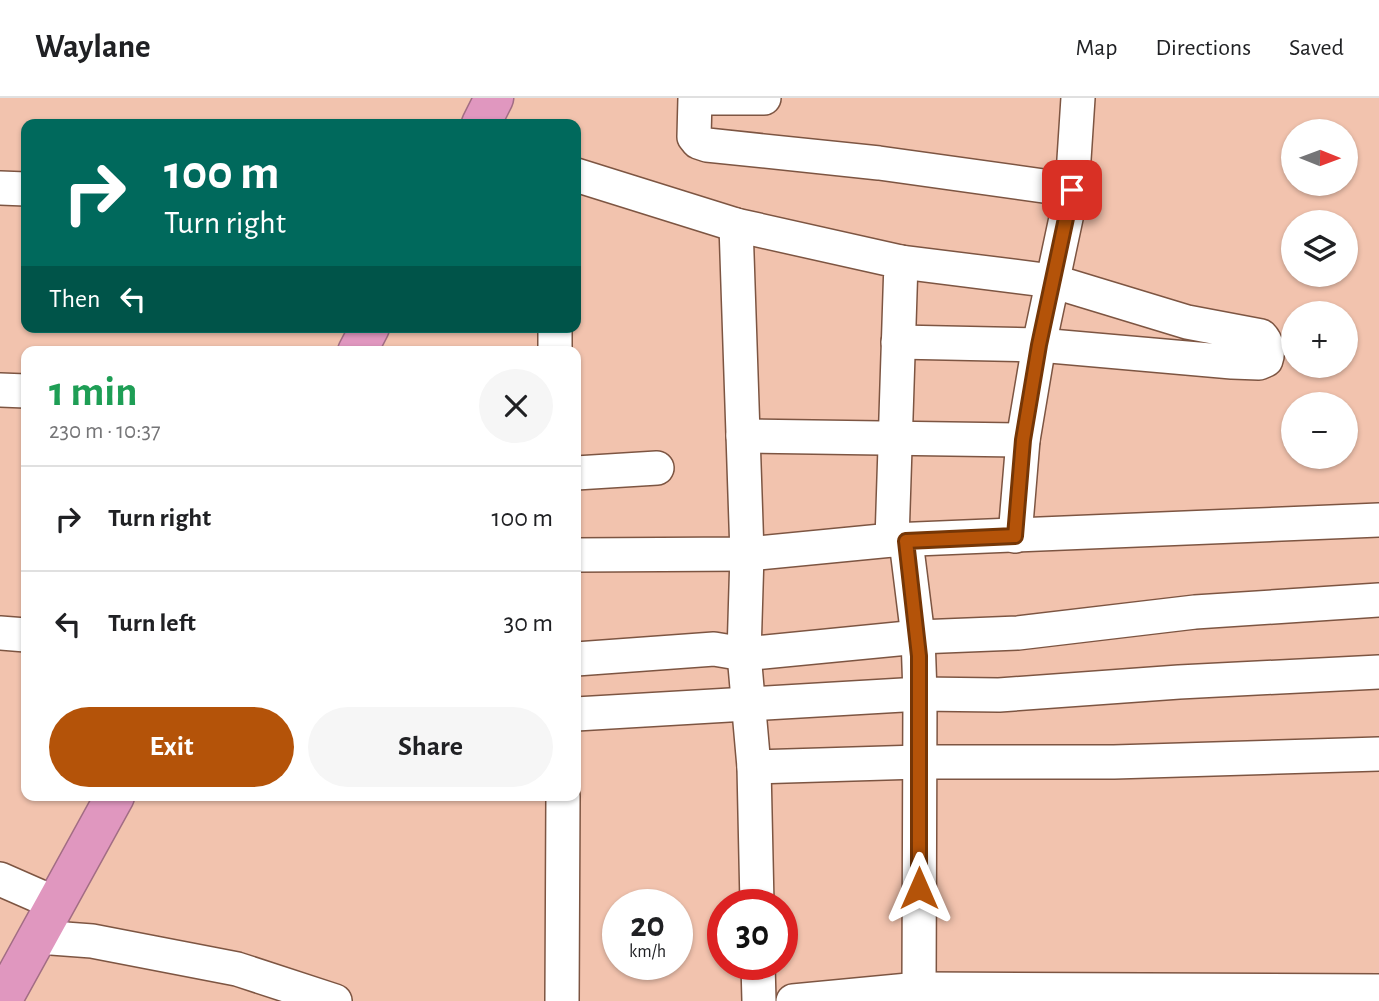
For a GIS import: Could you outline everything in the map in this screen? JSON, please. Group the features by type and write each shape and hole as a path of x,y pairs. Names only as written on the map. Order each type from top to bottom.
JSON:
{"highway":[{"path":"484,119 494,98"},
{"path":"2,1001 112,801"}],"street":[{"path":"764,98 695,98 694,137 698,142 707,145 879,163 1072,190"},
{"path":"1015,536 1023,440 1039,345 1072,190 1078,98"},
{"path":"581,177 736,225 901,262 1052,281 1187,322 1261,336 1268,355 1266,360 1259,362 1232,362 1039,345 898,342"},
{"path":"0,188 21,189"},
{"path":"736,225 747,554 744,654 754,767 757,889"},
{"path":"901,262 896,437 899,541 918,637 919,989"},
{"path":"0,390 21,391"},
{"path":"743,436 1023,440"},
{"path":"581,473 657,468"},
{"path":"581,555 747,554 899,541 1379,520"},
{"path":"581,659 714,649 744,654 918,637 1018,633 1195,612 1379,600"},
{"path":"0,633 21,635"},
{"path":"581,714 920,694 999,695 1179,681 1379,672"},
{"path":"754,767 919,762 1114,762 1379,754"},
{"path":"562,1001 563,801"},
{"path":"0,879 47,920 92,940 237,969 335,1001"},
{"path":"758,980 759,1001"},
{"path":"793,1001 873,997 919,989 1379,991"}],"route":[{"path":"919,888 919,656 906,541 1015,536 1023,440 1039,345 1072,190"}]}
